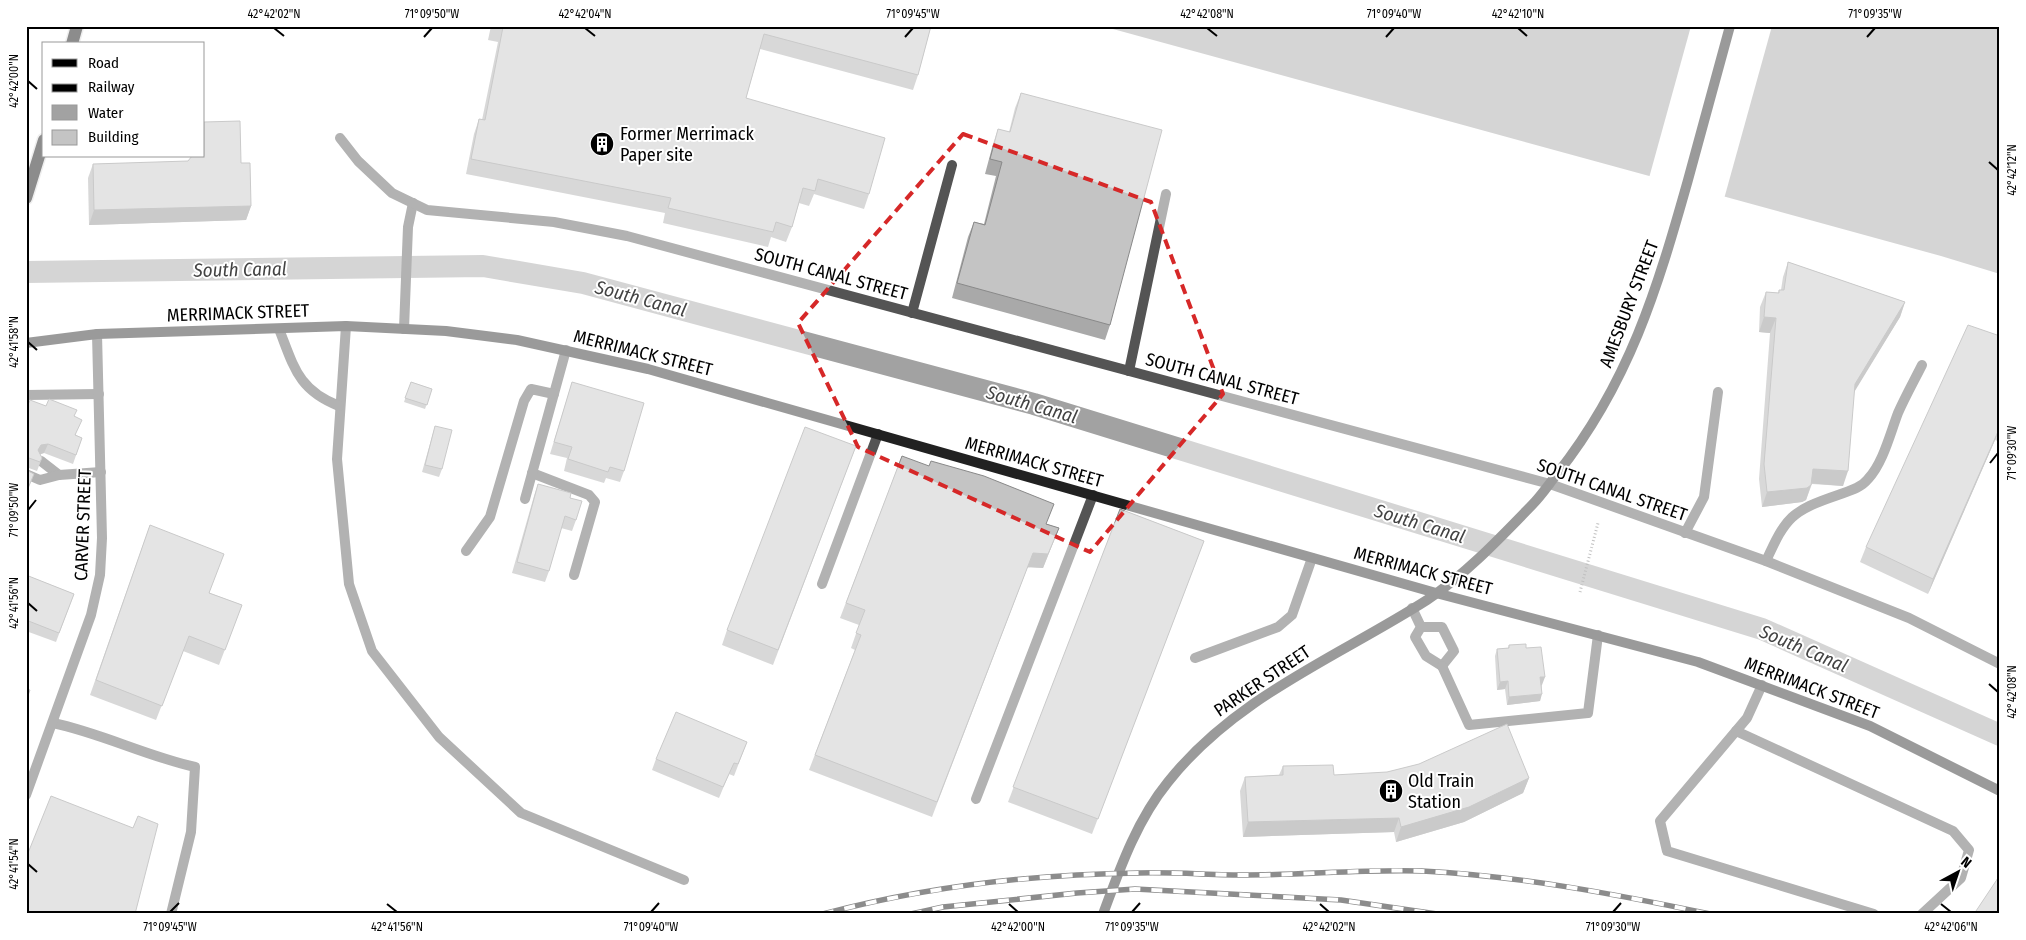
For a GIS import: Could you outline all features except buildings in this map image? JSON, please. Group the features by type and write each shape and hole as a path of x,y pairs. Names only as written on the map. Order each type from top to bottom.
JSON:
{"main road":[{"path":"73,42 77,26"},
{"name":"AMESBURY STREET","path":"1436,593 1459,576 1535,502 1579,446 1604,408 1644,322 1668,250 1730,26"},
{"path":"26,198 42,146"},
{"name":"MERRIMACK STREET","path":"26,344 97,334 346,326 446,331 508,338 566,350 648,369 1436,593 1698,662 1762,684 1870,726 2000,791"},
{"name":"PARKER STREET","path":"1103,914 1127,849 1166,784 1191,755 1259,698 1436,593"}],"street":[{"name":"SOUTH CANAL STREET","path":"340,138 358,161 392,193 427,210 554,222 627,236 1550,484 1766,561 1909,618 2000,664"},
{"path":"912,313 952,165"},
{"path":"1129,371 1166,194"},
{"path":"404,329 408,227 413,203"},
{"path":"346,326 336,459 349,584 372,651 439,737 521,813 684,880"},
{"path":"279,329 303,382 319,398 339,406"},
{"name":"CARVER STREET","path":"26,795 29,782 53,723 92,615 100,575 102,472 97,334"},
{"path":"525,500 566,350"},
{"path":"1766,561 1785,523 1798,512 1814,503 1859,487 1868,479 1876,468 1922,365"},
{"path":"466,551 490,517 524,401 532,389 554,394"},
{"path":"1685,533 1704,496 1718,392"},
{"path":"26,395 99,394"},
{"path":"822,584 878,434"},
{"path":"41,461 59,475"},
{"path":"26,474 40,480 59,475 102,472"},
{"path":"532,472 590,495 595,502 574,575"},
{"path":"976,799 1093,495"},
{"path":"1196,658 1278,627 1292,615 1312,558"},
{"path":"1412,608 1421,627"},
{"path":"1421,627 1442,627 1454,652 1442,666"},
{"path":"1421,627 1415,637 1426,656 1442,666 1468,725 1588,713 1598,635"},
{"path":"1762,684 1747,718 1660,821 1667,850 1874,914"},
{"path":"53,723 79,728 161,760 195,767 191,832 171,914"},
{"path":"1736,731 1953,830 1969,850 1961,878 1922,914"}],"path":[{"path":"1580,592 1598,523"}],"highlighted area":[{"path":"963,134 1151,202 1223,394 1090,552 858,447 798,323"}],"water":[{"path":"1102,26 2000,26 2000,274 1941,256"}],"pier":[{"path":"1691,26 1772,26 1724,199 1649,178"}],"waterway":[{"name":"South Canal","path":"26,272 483,266 583,283 1034,404 1762,629 2000,735"}],"railway":[{"path":"823,914 940,889 1020,879 1099,874 1269,875 1356,871 1422,871 1495,877 1603,893 1710,914"},
{"path":"911,914 943,907 1135,889 1341,900 1437,914"}],"place":[{"name":"Former Merrimack Paper site","path":"602,144"},
{"name":"Old Train Station","path":"1391,791"}]}
